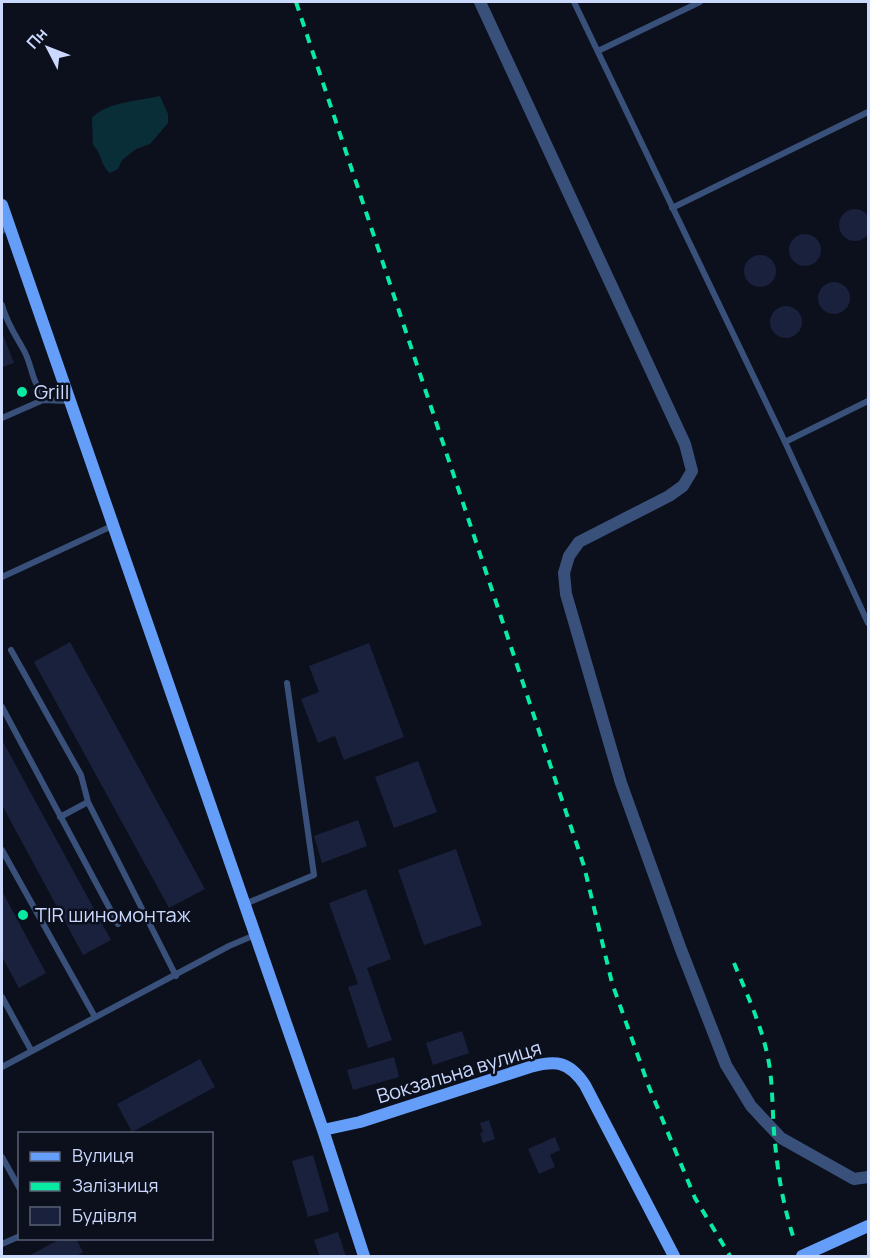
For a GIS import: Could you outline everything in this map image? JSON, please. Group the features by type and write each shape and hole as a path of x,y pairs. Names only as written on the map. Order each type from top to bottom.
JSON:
{"main road":[{"path":"3,210 323,1130 364,1257"},
{"name":"Вокзальна вулиця","path":"323,1130 360,1122 530,1067 550,1062 563,1065 576,1072 585,1085 674,1257"},
{"path":"802,1257 868,1226"}],"street":[{"path":"480,2 685,444 692,471 682,486 669,496 579,542 569,556 564,573 566,594 621,783 680,947 722,1054 751,1106 781,1138 854,1179 868,1177"}],"lane":[{"path":"574,2 868,623"},
{"path":"598,51 700,2"},
{"path":"672,208 868,112"},
{"path":"2,231 3,210"},
{"path":"2,305 14,337 23,348 38,390 50,400"},
{"path":"2,418 43,400 68,401"},
{"path":"784,442 868,401"},
{"path":"2,577 112,526"},
{"path":"11,650 81,775 88,802 176,976"},
{"path":"244,904 314,875 287,683"},
{"path":"2,707 118,924"},
{"path":"60,817 88,802"},
{"path":"2,850 95,1017"},
{"path":"2,1067 229,946 255,935"},
{"path":"2,997 31,1050"},
{"path":"2,1157 18,1185"},
{"path":"2,1245 18,1237"}],"water":[{"path":"160,96 168,114 168,123 150,144 136,149 122,160 118,169 110,173 93,145 92,118 114,105"}],"building":[{"path":"855,209 866,214 871,225 866,236 855,241 844,236 839,225 844,214"},
{"path":"805,234 816,239 821,250 816,261 805,266 794,261 789,250 794,239"},
{"path":"760,255 771,260 776,271 771,282 760,287 749,282 744,271 749,260"},
{"path":"834,282 845,287 850,298 845,309 834,314 823,309 818,298 823,287"},
{"path":"786,306 797,311 802,322 797,333 786,338 775,333 770,322 775,311"},
{"path":"2,332 14,363 2,367"},
{"path":"70,642 205,889 169,908 34,662"},
{"path":"369,643 404,737 344,760 335,736 318,743 301,699 319,692 309,666"},
{"path":"2,740 111,940 83,955 2,805"},
{"path":"418,761 437,812 394,828 375,777"},
{"path":"358,820 367,846 322,863 314,836"},
{"path":"456,849 482,925 424,945 398,870"},
{"path":"366,889 391,959 367,968 392,1040 368,1048 348,987 358,984 329,903"},
{"path":"2,891 46,973 19,988 2,957"},
{"path":"462,1031 469,1053 433,1065 426,1043"},
{"path":"394,1057 399,1077 353,1090 347,1070"},
{"path":"200,1059 215,1087 132,1132 117,1104"},
{"path":"489,1120 495,1139 483,1143 480,1123"},
{"path":"555,1137 560,1150 550,1155 555,1167 539,1174 528,1149"},
{"path":"313,1155 329,1211 308,1217 292,1161"},
{"path":"338,1232 346,1257 320,1257 314,1240"},
{"path":"58,1240 77,1240 83,1252 75,1257 27,1257"}],"railway":[{"path":"296,2 584,866 612,983 649,1087 695,1198 730,1256"},
{"path":"734,963 756,1017 768,1059 778,1171 793,1236"}],"place":[{"name":"Grill","path":"22,392"},
{"name":"TIR шиномонтаж","path":"23,915"}]}
